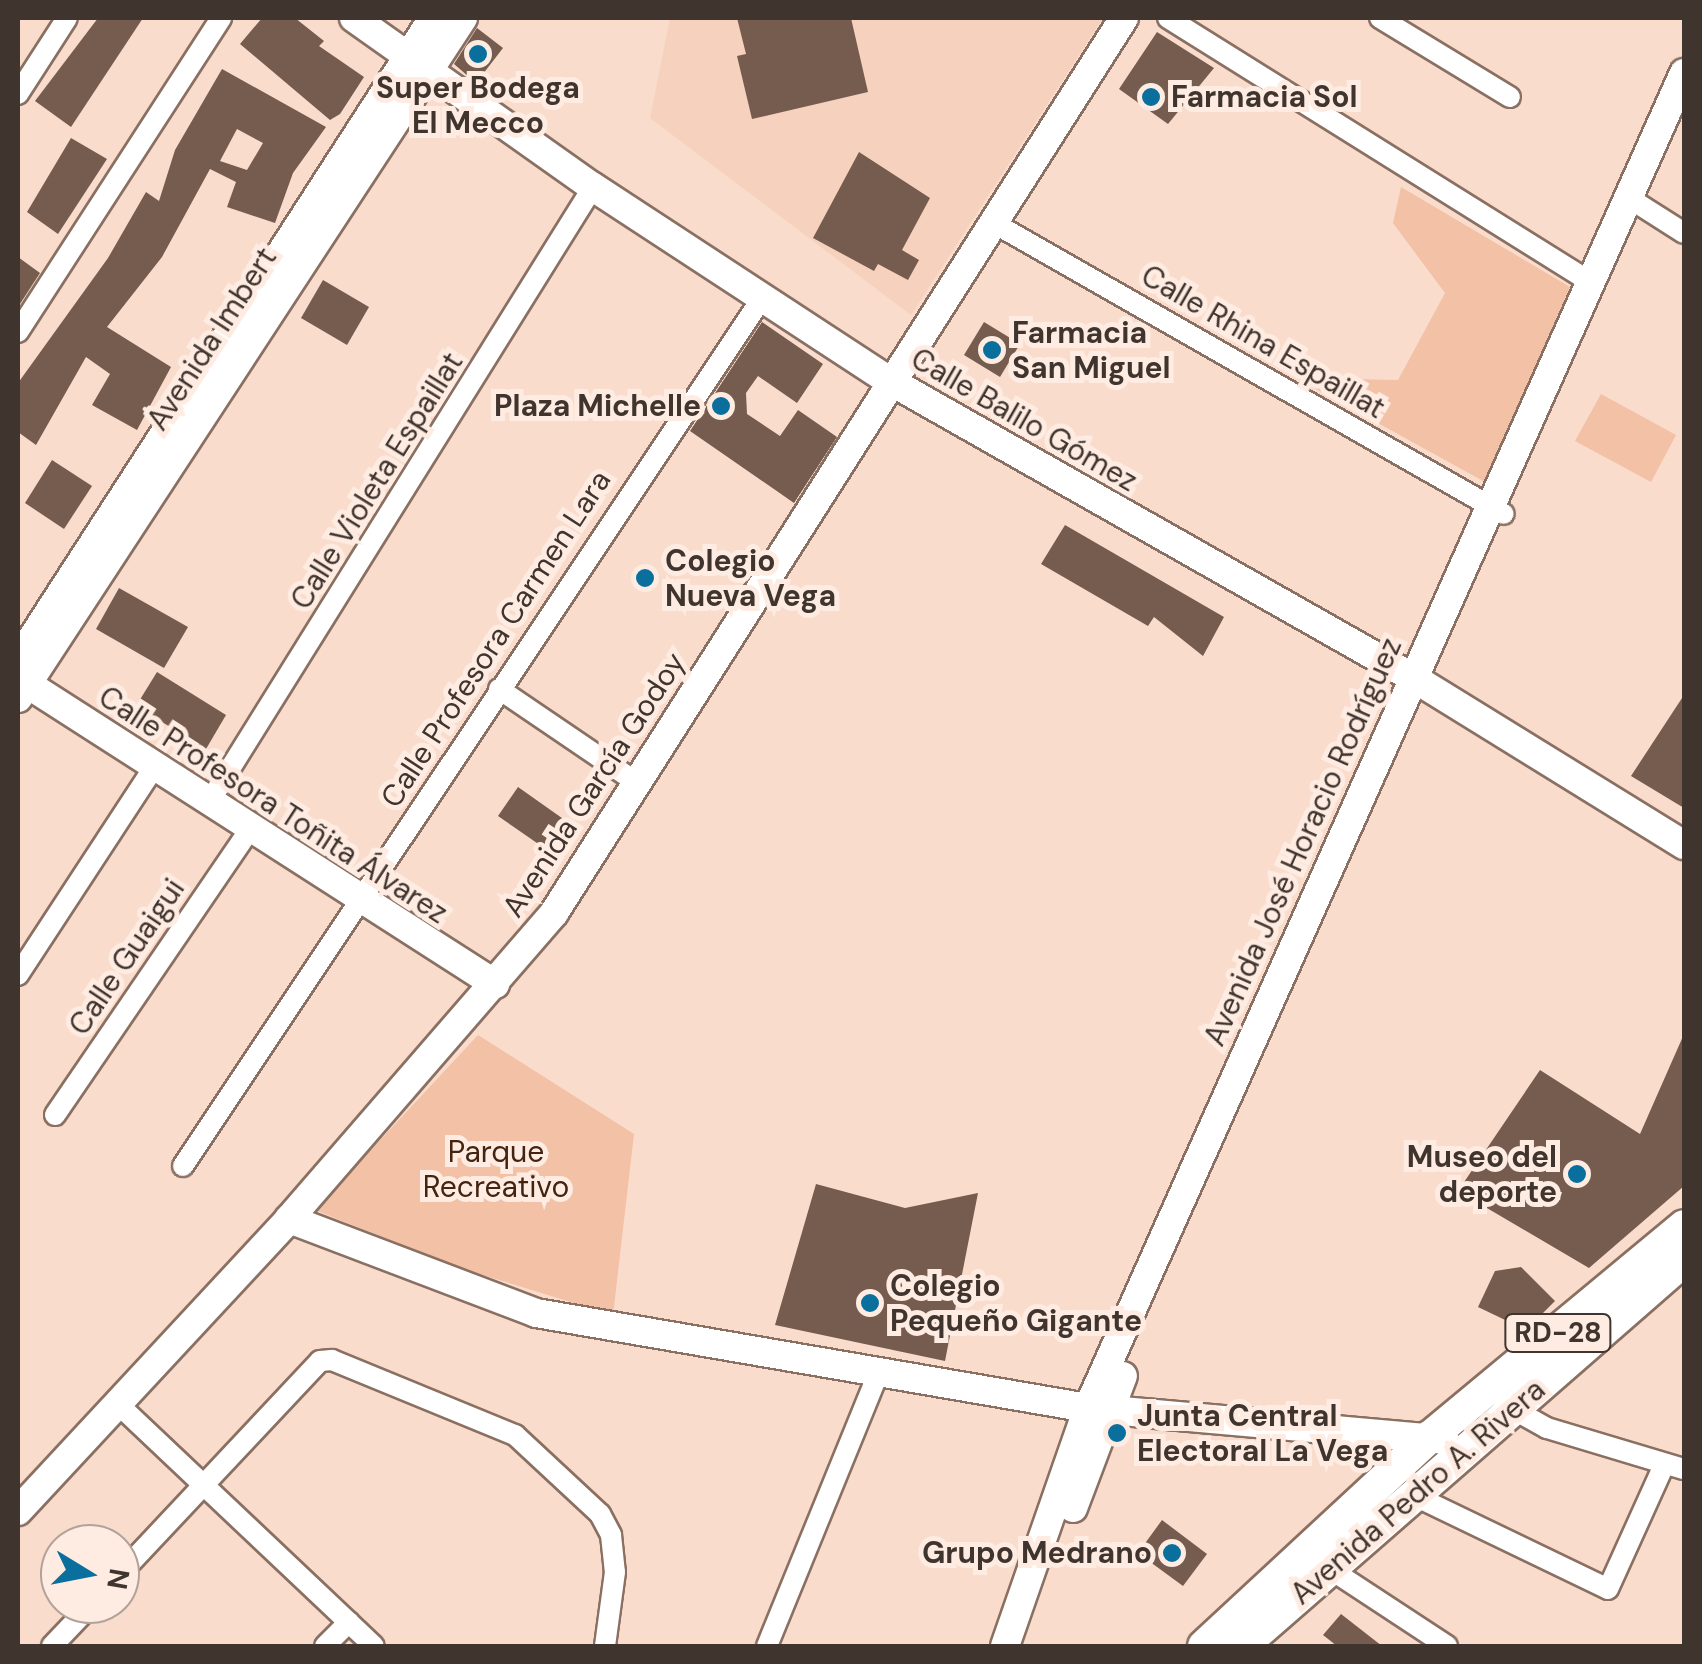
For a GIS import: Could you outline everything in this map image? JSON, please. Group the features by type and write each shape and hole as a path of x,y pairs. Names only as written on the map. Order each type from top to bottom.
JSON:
{"main road":[{"name":"Avenida Pedro A. Rivera","path":"1242,1646 1470,1445 1500,1401 1684,1226"},
{"name":"Avenida Pedro A. Rivera","path":"1204,1646 1430,1437 1500,1401 1684,1260"}],"street":[{"path":"18,94 67,18"},
{"path":"19,326 222,18"},
{"name":"Calle Balilo Gómez","path":"354,18 593,188 890,382 1419,682 1684,844"},
{"name":"Avenida Imbert","path":"418,63 433,18"},
{"name":"Avenida Imbert","path":"20,680 246,322 418,63 463,18"},
{"name":"Avenida García Godoy","path":"18,1511 120,1406 289,1219 554,913 1124,18"},
{"path":"1168,18 1590,282"},
{"path":"1380,18 1510,97"},
{"name":"Avenida José Horacio Rodríguez","path":"1005,1646 1098,1409 1419,682 1636,203 1684,72"},
{"name":"Avenida José Horacio Rodríguez","path":"1496,510 1590,282 1684,116"},
{"name":"Calle Violeta Espaillat","path":"208,804 593,188"},
{"path":"1636,203 1684,233"},
{"name":"Calle Rhina Espaillat","path":"992,222 1496,510"},
{"name":"Calle Profesora Carmen Lara","path":"183,1166 762,298"},
{"name":"Calle Profesora Toñita Álvarez","path":"20,680 248,832 495,984"},
{"path":"498,690 636,782"},
{"path":"18,975 154,769"},
{"name":"Calle Guaigui","path":"56,1116 248,832"},
{"path":"289,1219 536,1313 1098,1409 1430,1437 1470,1445"},
{"path":"140,1553 320,1361 332,1360 515,1436 600,1514 611,1534 615,1572 605,1646"},
{"path":"767,1646 878,1374"},
{"path":"1414,1495 1608,1588 1674,1467 1547,1428 1500,1401"},
{"path":"120,1406 374,1646"},
{"name":"Avenida José Horacio Rodríguez","path":"1024,1646 1098,1409"},
{"path":"1330,1569 1448,1646"},
{"path":"325,1646 348,1622"},
{"path":"52,1646 73,1624"}],"shaded area":[{"path":"670,18 1103,18 911,315 650,118"}],"green space":[{"path":"1401,187 1570,287 1485,482 1296,378 1398,380 1445,293 1393,223"},
{"path":"1601,394 1676,435 1651,482 1575,441"},
{"name":"Parque Recreativo","path":"478,1035 634,1134 613,1315 460,1268 315,1210"}],"building":[{"path":"98,18 143,18 71,127 35,101"},
{"path":"262,18 295,18 324,41 319,46 364,77 340,114 330,120 240,44"},
{"path":"737,18 851,18 868,92 752,119 737,56 746,54"},
{"name":"Super Bodega El Mecco","path":"477,28 503,48 476,83 454,64"},
{"path":"1157,32 1214,68 1168,124 1119,89"},
{"path":"222,69 326,127 293,173 275,223 227,207 236,182 210,169 162,257 107,327 171,367 137,430 92,405 110,374 86,357 36,445 18,432 18,383 108,258 146,192 159,201 175,150","holes":["237,129 263,143 247,170 220,161"]},
{"path":"71,138 107,159 58,234 27,212"},
{"path":"859,152 930,198 902,250 919,260 908,280 878,264 874,271 813,238"},
{"path":"18,257 40,273 18,307"},
{"path":"323,280 369,307 347,345 301,318"},
{"name":"Plaza Michelle","path":"762,322 823,364 797,403 758,376 746,393 747,414 780,436 798,410 837,437 794,503 690,431"},
{"name":"Farmacia San Miguel","path":"984,322 1020,344 1000,377 964,355"},
{"path":"52,460 92,486 64,529 25,503"},
{"path":"1065,525 1224,617 1203,656 1154,617 1148,626 1041,564"},
{"path":"119,588 188,627 164,668 96,629"},
{"path":"157,672 226,715 206,749 136,706"},
{"path":"1684,695 1684,808 1631,776"},
{"path":"518,787 569,823 550,852 498,816"},
{"name":"Museo del deporte","path":"1684,1034 1684,1186 1589,1268 1458,1191 1540,1070 1640,1134"},
{"name":"Colegio Pequeño Gigante","path":"816,1184 905,1208 978,1193 945,1361 775,1325"},
{"path":"1521,1267 1555,1301 1526,1330 1478,1307 1495,1271"},
{"name":"Grupo Medrano","path":"1162,1520 1207,1554 1183,1586 1138,1553"},
{"path":"1341,1614 1382,1646 1337,1646 1323,1635"}],"place":[{"name":"Super Bodega El Mecco","path":"478,54"},
{"name":"Farmacia Sol","path":"1151,97"},
{"name":"Farmacia San Miguel","path":"992,350"},
{"name":"Plaza Michelle","path":"721,406"},
{"name":"Colegio Nueva Vega","path":"645,578"},
{"name":"Museo del deporte","path":"1577,1174"},
{"name":"Colegio Pequeño Gigante","path":"870,1303"},
{"name":"Junta Central Electoral La Vega","path":"1117,1433"},
{"name":"Grupo Medrano","path":"1172,1553"}]}
